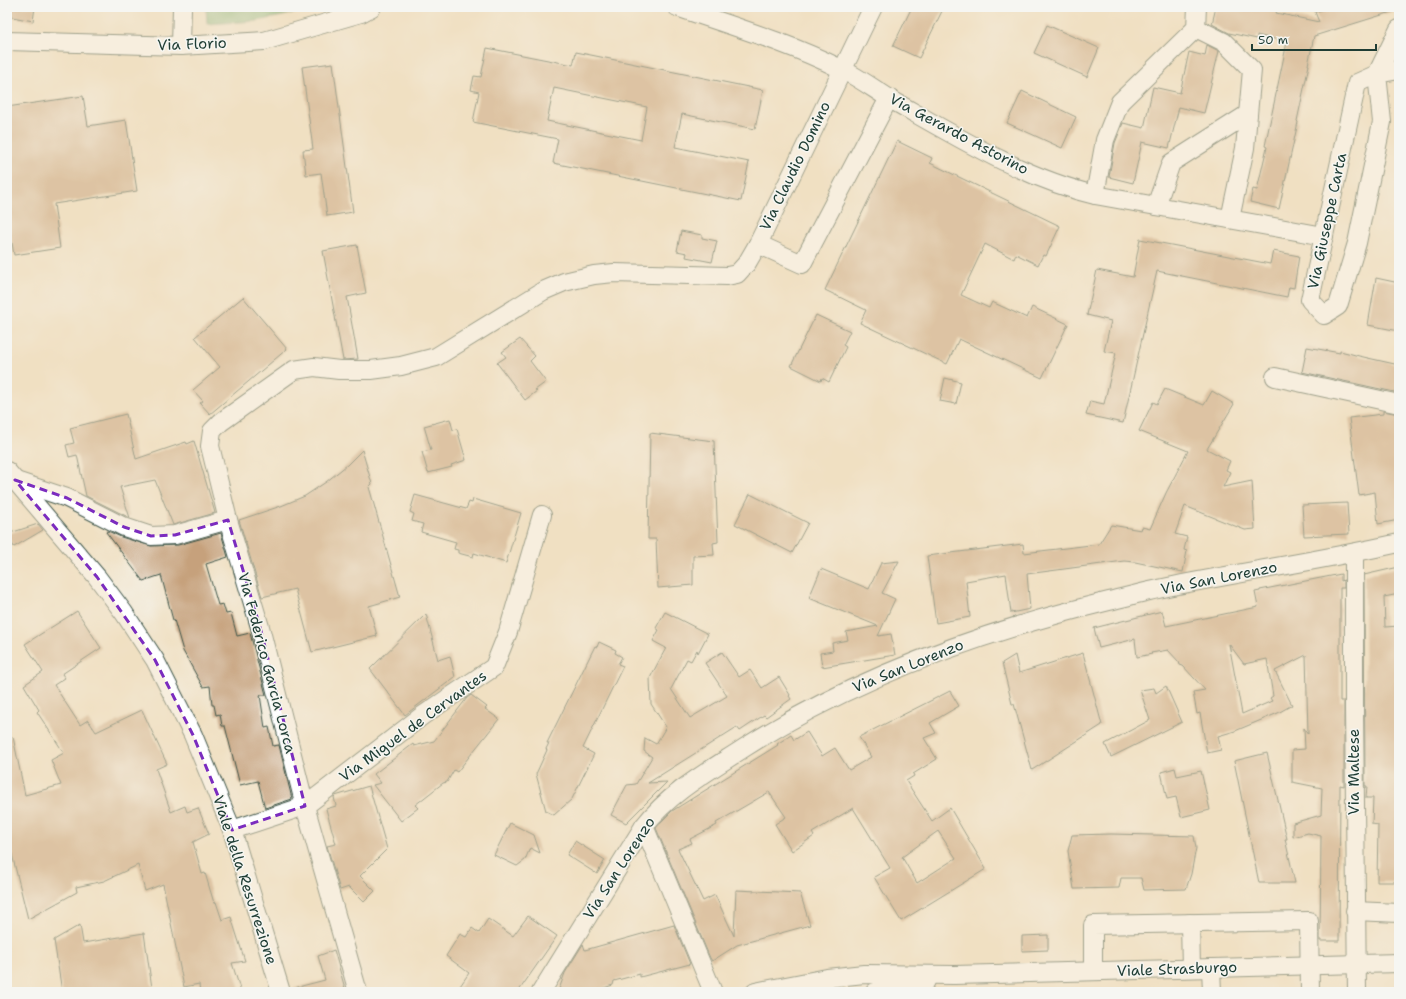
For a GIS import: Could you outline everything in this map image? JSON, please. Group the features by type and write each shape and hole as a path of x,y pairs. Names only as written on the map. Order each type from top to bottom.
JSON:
{"street":[{"path":"182,7 184,46"},
{"name":"Via Florio","path":"7,41 184,46 264,41 361,13 372,7"},
{"name":"Via Gerardo Astorino","path":"677,7 807,53 843,70 955,136 1014,166 1076,191 1324,236"},
{"name":"Via Claudio Domino","path":"873,7 758,244 802,264 889,98"},
{"path":"1095,195 1105,140 1120,102 1196,28 1198,7"},
{"path":"1196,28 1224,42 1252,70 1245,148 1230,219"},
{"path":"1376,74 1399,29"},
{"path":"1376,74 1399,70"},
{"name":"Via Giuseppe Carta","path":"1376,74 1382,122 1357,243 1338,306 1324,315 1310,300 1357,83 1376,74"},
{"path":"1156,206 1171,163 1248,114"},
{"name":"Via Federico Garcia Lorca","path":"358,992 305,806 260,627 228,520 210,446 212,431 221,422 294,370 314,367 339,370 371,370 401,366 436,357 543,291 564,282 594,274 614,273 727,276 737,274 747,263 758,244"},
{"path":"1275,378 1399,404"},
{"path":"11,476 68,498 124,527 151,536 175,535 228,520"},
{"name":"Viale della Resurrezione","path":"11,476 97,577 124,613 155,660 193,735 232,830 281,992"},
{"name":"Via Miguel de Cervantes","path":"232,830 305,806 422,716 494,667 508,632 542,515"},
{"name":"Via San Lorenzo","path":"541,992 644,826 655,812 682,790 752,743 819,704 846,691 929,657 1018,626 1092,605 1171,586 1354,553 1399,543"},
{"name":"Via Maltese","path":"1354,553 1357,992"},
{"path":"644,826 713,992"},
{"path":"1356,911 1399,913"},
{"path":"1093,971 1093,925 1309,921 1310,992"},
{"path":"1190,923 1191,968"},
{"name":"Viale Strasburgo","path":"763,991 827,978 864,974 954,975 1399,963"},
{"path":"1211,968 1212,992"},
{"name":"Viale Strasburgo","path":"875,992 954,975"}],"highlighted area":[{"path":"15,480 67,498 124,527 151,536 175,535 228,520 260,627 305,806 232,830 193,735 155,660 97,577"}],"green space":[{"path":"206,7 319,7 257,21 207,24"}],"building":[{"path":"7,7 35,7 33,21 7,16"},
{"path":"912,7 944,7 919,58 893,46"},
{"path":"1216,7 1269,7 1277,9 1276,13 1319,22 1315,12 1331,7 1398,7 1398,10 1314,36 1298,122 1279,209 1250,202 1253,189 1257,190 1267,147 1265,146 1287,42 1257,35 1257,39 1229,33 1212,24"},
{"path":"1047,25 1099,48 1087,77 1034,53"},
{"path":"1207,45 1219,51 1204,113 1179,107 1169,148 1142,142 1133,183 1109,177 1115,143 1123,123 1144,128 1153,87 1180,93 1189,52 1205,56"},
{"path":"487,48 573,65 576,52 763,90 755,129 682,114 675,147 749,162 741,201 553,163 558,139 473,122 479,92 471,90 474,76 481,77","holes":["554,88 647,107 641,140 547,121"]},
{"path":"333,63 353,212 327,216 321,173 306,175 303,150 313,149 302,67"},
{"path":"1022,91 1076,117 1062,148 1007,123"},
{"path":"83,96 88,126 126,120 137,191 54,204 60,248 14,255 7,212 7,107"},
{"path":"897,141 932,158 930,163 1060,226 1046,256 1043,255 1038,265 1016,254 1014,259 985,244 961,295 989,308 992,302 1027,318 1032,307 1068,324 1042,378 959,339 947,364 860,323 866,310 825,290"},
{"path":"681,231 702,235 702,238 717,241 712,262 686,257 687,253 677,251"},
{"path":"1140,239 1270,264 1273,251 1299,256 1294,288 1289,287 1287,297 1157,271 1123,423 1086,415 1090,401 1104,404 1116,353 1104,351 1111,321 1087,315 1097,270 1133,277"},
{"path":"357,245 366,293 347,297 358,359 343,360 323,251"},
{"path":"1376,278 1399,283 1399,331 1368,325"},
{"path":"243,297 287,349 210,414 200,403 203,401 193,390 220,367 195,337"},
{"path":"816,315 850,331 843,345 846,347 829,382 822,378 821,381 791,366"},
{"path":"520,339 535,356 530,361 546,382 525,400 497,363 506,357 502,352"},
{"path":"1307,347 1340,353 1340,351 1399,365 1399,393 1302,372"},
{"path":"945,378 961,382 956,404 940,401"},
{"path":"1165,389 1204,405 1212,391 1234,404 1207,449 1230,461 1226,470 1230,472 1223,487 1252,481 1255,529 1245,530 1185,506 1175,534 1187,537 1184,550 1187,551 1183,572 1124,561 1027,574 1030,609 1011,613 1006,574 966,581 970,617 936,623 927,556 1023,544 1024,553 1099,544 1111,525 1141,530 1142,527 1150,529 1166,493 1188,451 1139,431 1153,402 1157,404"},
{"path":"1383,411 1399,414 1399,520 1378,524 1375,492 1359,495 1349,418 1383,414"},
{"path":"126,414 136,459 186,442 187,444 194,441 215,513 173,525 155,480 120,487 130,518 86,496 77,455 69,457 66,445 74,443 70,428"},
{"path":"450,419 453,430 457,429 466,460 451,465 452,467 428,473 422,452 431,450 424,426"},
{"path":"650,433 714,441 718,542 713,543 714,555 693,556 693,585 658,588 656,539 648,539"},
{"path":"362,450 372,484 369,487 400,597 369,606 377,636 312,652 295,589 262,597 239,520 305,496 326,482 347,465"},
{"path":"750,494 808,523 792,553 735,524"},
{"path":"415,495 466,509 469,502 472,503 473,499 521,513 506,563 474,553 473,557 458,553 458,550 454,549 456,542 421,532 423,524 412,521 414,514 410,512"},
{"path":"1347,503 1349,534 1304,536 1302,505"},
{"path":"38,524 43,530 14,547 7,534"},
{"path":"108,531 121,537 151,546 178,545 221,533 228,557 206,564 218,605 223,604 226,614 231,613 237,636 250,633 266,695 260,695 265,728 269,727 273,746 279,745 292,799 265,808 258,781 240,785 225,726 222,726 220,714 216,715 214,705 212,705 210,686 203,687 183,651 161,575 143,581 106,532"},
{"path":"899,561 882,593 895,599 878,636 891,634 895,655 822,667 820,653 833,651 832,643 848,640 846,632 878,626 809,598 821,569 869,589 881,563"},
{"path":"1399,567 1399,594 1384,597 1385,627 1399,626 1399,882 1377,882 1378,825 1372,824 1373,798 1366,798 1367,786 1365,786 1364,575"},
{"path":"1341,574 1341,581 1344,580 1344,588 1340,588 1340,701 1344,701 1344,786 1340,785 1339,941 1320,941 1321,836 1308,833 1293,837 1293,823 1321,815 1322,788 1292,782 1292,750 1305,749 1304,728 1308,734 1306,655 1275,671 1292,705 1278,713 1235,731 1218,736 1221,750 1207,753 1200,713 1197,714 1193,692 1205,690 1183,666 1180,665 1168,650 1137,657 1135,639 1099,648 1094,628 1162,611 1166,626 1258,607 1255,592","holes":["1229,644 1244,664 1267,659 1273,696 1270,698 1272,701 1242,714"]},
{"path":"77,611 101,648 62,674 65,678 54,685 80,725 88,720 96,732 142,710 167,764 156,769 171,812 185,806 187,812 198,808 209,834 193,842 202,874 205,873 214,903 216,902 222,920 231,917 245,961 232,963 241,992 200,992 199,984 184,987 163,884 145,891 138,865 104,881 76,887 77,892 28,919 7,834 7,738 13,737 25,795 61,785 51,760 64,753 37,712 39,710 24,685 43,672 25,644"},
{"path":"665,612 708,634 698,653 697,650 691,661 687,659 671,689 690,718 727,696 705,663 722,652 739,677 750,670 762,688 779,677 791,699 766,717 764,715 740,731 737,727 648,783 667,782 626,823 611,815 627,785 636,784 652,757 644,751 645,738 656,744 666,727 651,704 650,678 666,648 653,641 659,630 656,628"},
{"path":"426,614 438,660 450,656 455,677 405,715 370,669"},
{"path":"599,642 616,650 615,653 622,657 618,664 623,666 583,748 594,754 572,799 554,815 546,811 536,774 547,750 546,749 549,743 547,743 595,646 597,647"},
{"path":"1083,653 1102,725 1032,770 1014,704 1012,704 1002,663 1015,655 1019,673"},
{"path":"1166,686 1182,722 1111,757 1105,744 1150,720 1140,690 1154,688 1156,693"},
{"path":"950,691 959,706 930,723 936,733 924,738 937,759 913,774 914,776 906,781 932,821 950,808 986,869 901,921 874,877 890,868 853,808 812,833 814,836 792,851 775,824 786,817 769,792 716,823 717,825 690,839 692,843 678,849 703,901 715,895 734,936 736,890 800,893 810,925 737,945 712,961 656,828 672,811 778,745 777,744 791,735 794,740 807,732 822,756 835,748 849,770 871,757 859,737","holes":["938,831 956,858 917,883 902,857"]},
{"path":"471,695 487,707 485,709 499,719 457,772 454,770 447,782 443,783 415,805 418,808 401,821 373,785 381,783 374,774 413,744 414,746 434,741 467,698"},
{"path":"1267,753 1287,839 1285,839 1295,883 1259,883 1234,761"},
{"path":"1175,768 1177,776 1201,771 1210,810 1181,817 1176,797 1167,799 1161,772"},
{"path":"369,786 387,849 360,876 375,891 364,902 349,887 340,890 327,846 336,844 326,809 336,806 335,796"},
{"path":"510,823 534,835 540,853 530,848 525,860 517,866 494,855"},
{"path":"1111,834 1194,836 1196,848 1191,874 1186,889 1144,890 1141,878 1121,878 1119,888 1074,889 1068,851 1072,835"},
{"path":"575,841 605,860 597,874 567,855"},
{"path":"528,916 557,936 518,992 456,992 469,973 446,956 460,934 466,937 472,928 479,933 488,919 513,936"},
{"path":"80,925 83,943 144,933 152,988 126,992 62,992 54,940"},
{"path":"674,925 690,964 640,977 640,974 614,981 613,985 591,992 558,992 565,973 583,944 585,950"},
{"path":"1048,935 1048,950 1022,951 1022,936"},
{"path":"334,950 346,992 295,992 294,988 325,980 318,956"}]}
